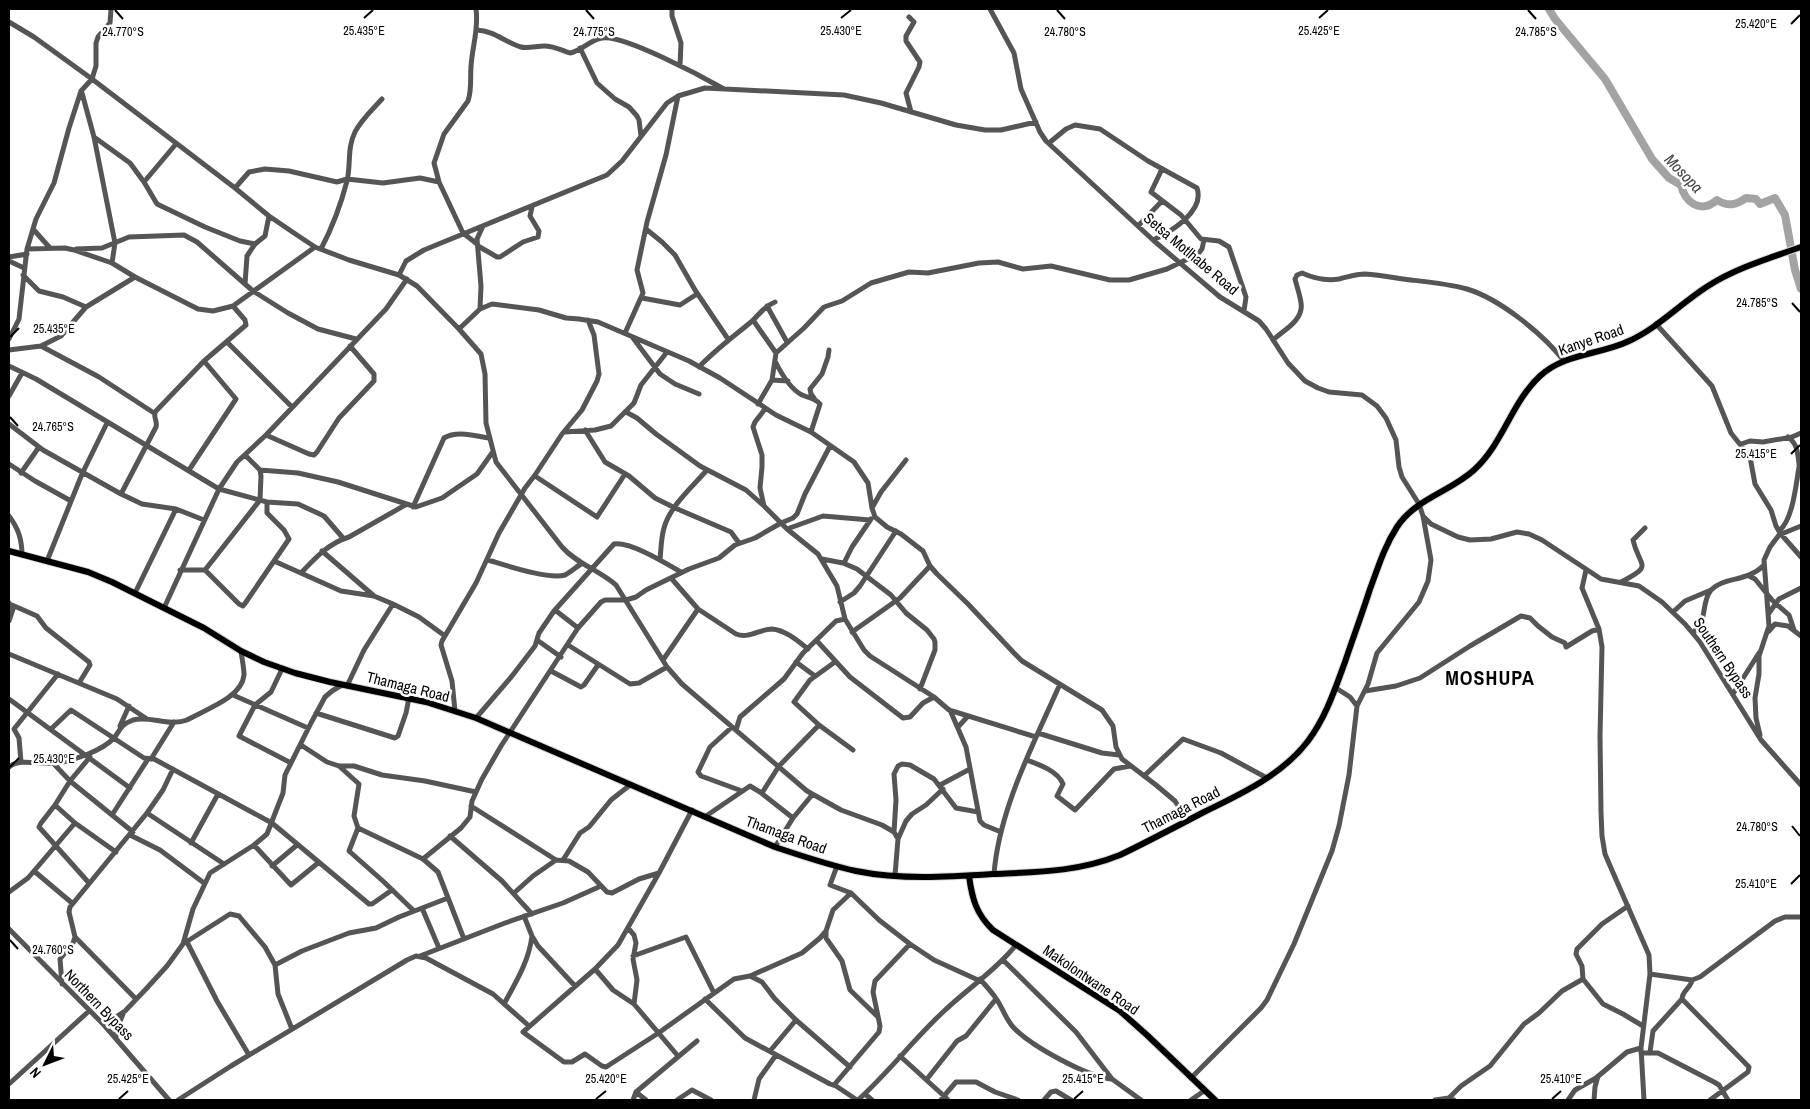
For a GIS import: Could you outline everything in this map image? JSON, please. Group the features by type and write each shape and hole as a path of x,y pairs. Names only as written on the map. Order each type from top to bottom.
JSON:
{"main road":[{"name":"Kanye Road","path":"1419,504 1466,477 1482,463 1491,452 1521,399 1532,384 1549,368 1576,356 1627,342 1656,324 1710,285 1734,272 1801,247"},
{"name":"Thamaga Road","path":"9,552 88,572 135,593 204,628 241,651 282,669 344,685 409,698 476,718 775,847 857,871 895,875 969,876 1058,871 1101,863 1188,821 1267,778 1289,761 1309,740 1328,707 1380,561 1398,525 1419,504"},
{"name":"Makolontwane Road","path":"969,876 972,898 981,917 993,930 1120,1011 1215,1100"}],"street":[{"path":"9,339 11,329 19,319 24,268 36,219 54,183 81,91 92,79 96,66 96,43 98,37 110,23 111,9"},
{"path":"476,9 477,30 470,68 470,96 444,134 435,158 434,167 439,182 464,233 478,245 500,257 523,242 538,238 540,235 540,231 530,216 532,207"},
{"path":"672,9 672,16 681,43 680,65"},
{"name":"Setsa Motlhabe Road","path":"990,9 1014,53 1021,89 1040,132 1048,143 1153,240 1220,297 1259,321 1288,363 1305,380 1329,392 1362,395 1377,406 1392,428 1396,440 1402,477 1419,504"},
{"path":"909,17 914,22 906,36 906,41 920,62 906,93 911,112"},
{"path":"9,22 34,37 92,79 269,216 318,248 349,260 399,275 417,286 475,346 483,361 485,374 485,414 492,453 500,469 520,496 562,547 581,564 616,585 667,667 690,691 812,795 841,810 882,825 894,832 898,839"},
{"path":"477,30 497,35 523,47 556,47 570,53 600,38 615,39 680,65 724,89"},
{"path":"580,48 599,85 617,100 629,106 640,120 641,136"},
{"path":"399,275 404,264 414,255 607,175 622,162 667,103 678,96 705,88 844,95 881,103 956,125 985,130 1001,130 1036,122"},
{"path":"81,91 94,137 115,243 112,263"},
{"path":"625,333 642,298 643,290 637,270 666,155 678,96"},
{"path":"74,250 112,263 134,277 198,309 220,311 233,306 318,248 331,228 347,179 350,148 355,132 382,99"},
{"path":"1048,143 1070,126 1100,129 1120,144 1195,186 1199,190 1195,206 1185,219 1178,227 1153,240"},
{"path":"94,137 130,163 158,204 205,228 240,241 255,244"},
{"path":"144,182 176,144"},
{"path":"235,188 249,172 265,169 288,171 336,182 347,179 382,183 420,178 439,182"},
{"path":"1162,169 1160,176 1150,190 1185,219 1199,237 1204,240 1219,241 1229,247 1246,297 1244,311"},
{"path":"1138,226 1162,201"},
{"path":"245,284 246,261 255,244 265,236 269,216"},
{"path":"480,309 482,286 478,236 483,226"},
{"path":"33,229 50,248"},
{"path":"646,229 675,255 697,294 728,339"},
{"path":"9,257 50,248 74,250 102,248 129,237 184,235 197,242 245,284 288,314 318,329 356,339"},
{"path":"758,404 772,380 776,353 826,306 842,301 865,286 909,272 928,273 979,263 998,262 1023,269 1051,266 1122,281 1134,279 1180,263 1200,252 1204,240"},
{"path":"9,261 24,268"},
{"path":"1273,340 1296,321 1302,310 1295,279 1297,275 1302,273 1317,278 1333,280 1366,274 1430,282 1477,293 1498,304 1532,330 1555,350 1564,361"},
{"path":"24,275 39,291 63,296 86,306"},
{"path":"9,350 41,346 61,336 86,306 134,277"},
{"path":"164,608 219,489 237,462 266,435 388,307 407,279"},
{"path":"642,298 680,305 697,294"},
{"path":"699,367 728,339 753,320 767,306 775,302"},
{"path":"459,329 480,309 497,304 539,310 566,318 588,320 625,333 699,367 720,378 765,409 811,432 859,467 868,483 874,515 886,527 923,551 930,566 1022,661 1093,703 1108,717 1113,726 1116,747 1120,755 1130,766 1174,802 1188,821"},
{"path":"154,413 204,361 246,325 245,320 233,306"},
{"path":"767,306 787,342"},
{"path":"455,711 452,681 441,645 488,560 499,533 520,496 582,410 599,378 594,335 588,320"},
{"path":"753,320 776,353"},
{"path":"1656,324 1710,383 1731,433 1750,457 1755,484 1771,510 1780,532 1801,558"},
{"path":"631,336 655,370 666,379 699,394"},
{"path":"227,342 292,407"},
{"path":"41,346 99,377 154,413 157,424 121,494"},
{"path":"266,435 309,454 317,452 339,418 374,381 374,374 350,346"},
{"path":"811,432 820,404 811,394 810,389 822,374 828,357 828,350"},
{"path":"565,432 600,430 611,426 636,399 641,385 655,370 667,352"},
{"path":"775,359 780,372 788,381 800,393 814,398"},
{"path":"190,470 236,399 204,361"},
{"path":"9,365 36,379 219,489 267,502 295,504 321,514 343,538"},
{"path":"9,396 22,373"},
{"path":"772,380 788,381"},
{"path":"764,506 760,488 762,455 753,427 765,409"},
{"path":"626,412 637,418 656,434 707,470 739,486 764,506 787,529 813,549 822,559 836,586 845,619 864,650 870,656 934,697 949,710 966,747 978,812 982,823 1001,832"},
{"path":"47,561 82,474 107,423"},
{"path":"9,424 39,447 82,474 121,494 142,504 176,509 204,520"},
{"path":"585,430 602,459 625,474 655,498 731,532 739,543"},
{"path":"1740,444 1750,441 1764,442 1801,433"},
{"path":"413,507 444,438 458,434 488,438"},
{"path":"1788,437 1797,448 1801,475"},
{"path":"423,859 470,818 471,806 476,792 501,746 561,657 578,628 602,601 626,600 636,597 681,572 719,558 739,543 755,538 793,518 797,514 805,494 830,446"},
{"path":"21,473 39,447"},
{"path":"260,470 298,473 338,482 413,507 436,500 466,482 480,472 492,453"},
{"path":"205,570 260,500 260,470 245,455"},
{"path":"872,508 881,492 906,460"},
{"path":"9,464 21,473 71,501"},
{"path":"1769,631 1768,595 1763,566 1766,555 1785,526 1799,467"},
{"path":"660,560 664,528 675,508 707,470"},
{"path":"534,476 597,518 625,474"},
{"path":"180,570 205,570 242,606 289,538 284,530 267,513 267,502"},
{"path":"301,573 322,551 407,504"},
{"path":"1191,1078 1267,1000 1294,944 1332,851 1349,775 1357,706 1365,691 1377,653 1419,602 1428,581 1430,554 1424,516 1419,504"},
{"path":"135,593 176,509"},
{"path":"844,563 852,547 874,515"},
{"path":"9,516 18,530 22,543 22,555"},
{"path":"787,529 823,516 870,520"},
{"name":"Southern Bypass","path":"1424,516 1431,524 1458,537 1470,540 1486,540 1517,532 1529,534 1542,540 1601,579 1633,584 1646,589 1673,612 1693,633 1761,740 1801,785"},
{"path":"1780,532 1801,526"},
{"path":"1621,582 1642,569 1643,565 1633,540 1645,528"},
{"path":"840,602 854,593 868,576 896,532"},
{"path":"476,718 535,646 539,633 555,610 617,543 649,554 681,572"},
{"path":"322,551 374,596"},
{"path":"822,559 844,563 868,576 897,601 906,613 927,630 935,642 935,650 920,689"},
{"path":"488,560 518,569 558,576 570,572 581,564"},
{"path":"274,561 341,591 374,596 393,604 419,617 445,636"},
{"path":"852,632 907,593 930,566"},
{"path":"1673,612 1685,601 1726,582 1749,576 1763,566"},
{"path":"1586,570 1582,588 1599,629 1602,656 1600,736 1602,836 1608,861 1649,955 1650,974 1641,1050 1644,1100"},
{"path":"1749,576 1755,579 1768,595 1789,615 1794,630"},
{"path":"671,578 698,609 739,635 778,630 793,637 808,649"},
{"path":"1769,614 1781,598 1801,588"},
{"path":"1693,633 1702,620 1709,593 1712,589"},
{"path":"9,621 13,609 10,604"},
{"path":"10,604 37,616 46,628 89,662 90,665 79,683"},
{"path":"249,1055 185,943 193,909 204,882 210,873 254,845 267,834 283,792 285,775 316,713 329,694 344,685 393,604"},
{"path":"663,660 698,609"},
{"path":"555,610 578,628"},
{"path":"1365,691 1396,686 1420,678 1521,616 1530,618 1552,637 1565,643 1566,647 1592,631 1599,629"},
{"path":"742,791 702,776 698,772 710,747 734,729 740,717 784,679 796,662 836,621 841,618 845,619"},
{"path":"1733,694 1760,653 1773,626 1778,624 1785,625 1801,636"},
{"path":"537,640 561,657"},
{"path":"817,641 835,662 858,683 903,718 910,717 923,703 934,697"},
{"path":"568,645 623,681 634,684 667,667"},
{"path":"120,728 134,720 174,722 187,720 233,695 238,690 244,675 241,651"},
{"path":"1760,653 1755,706 1761,740"},
{"path":"9,654 118,699 149,720"},
{"path":"796,662 815,676"},
{"path":"835,662 815,676 794,702 818,725 853,750"},
{"path":"551,671 581,687 598,665"},
{"path":"282,669 270,692 255,705 239,735 291,763"},
{"path":"21,762 19,738 14,730 58,674"},
{"path":"994,874 995,854 1015,789 1060,684"},
{"path":"1336,688 1350,697 1357,706"},
{"path":"233,695 308,728"},
{"path":"316,713 395,738 398,736 404,720 409,698"},
{"path":"9,701 52,729 130,788"},
{"path":"89,882 39,827 88,756 113,739 129,706"},
{"path":"52,729 71,710 113,739 173,769 272,823 318,863 370,904 392,890"},
{"path":"949,710 1095,751 1120,755"},
{"path":"958,727 968,716"},
{"path":"112,815 174,722"},
{"path":"762,793 779,766 818,725"},
{"path":"1144,776 1183,739 1221,753 1267,778"},
{"path":"301,746 327,762 339,766 363,768 382,775 425,781 476,792"},
{"path":"9,767 11,761 54,764 88,756"},
{"path":"1027,760 1040,765 1061,779 1063,784 1057,796 1075,810 1114,769 1130,766"},
{"path":"54,764 70,781 131,833 160,850 204,882"},
{"path":"894,832 896,800 894,774 898,766 902,764 910,765 928,775 941,787 956,808 978,812"},
{"path":"339,766 359,784 354,816 358,828 349,851 414,911"},
{"path":"136,1000 75,936 69,912 72,903 116,852 146,813 162,790 173,769"},
{"path":"895,875 898,839 906,821 912,814 926,805 941,787 970,769"},
{"path":"563,860 580,833 589,827 610,800 630,784"},
{"path":"706,816 750,786 762,793 793,818"},
{"path":"190,842 218,794"},
{"path":"775,847 793,818 812,795"},
{"path":"55,805 75,823 116,852"},
{"path":"471,806 556,860 569,861 588,872 607,892 612,893 659,873"},
{"path":"692,810 659,873 614,949 595,969 523,1032 564,1062 572,1062 585,1054 604,1067 657,1034 735,979 750,976 802,953 826,931"},
{"path":"146,813 224,864"},
{"path":"9,892 26,880 75,823"},
{"path":"358,828 423,859 440,875 464,939"},
{"path":"450,836 514,893 532,914"},
{"path":"254,845 291,885 318,863"},
{"path":"272,866 297,845"},
{"path":"514,893 533,876 556,860"},
{"path":"837,866 830,885 851,893 879,920 934,960 979,980 996,999 1005,1015 1020,1033 1072,1066 1100,1078 1112,1079"},
{"path":"34,871 72,903"},
{"path":"178,1100 407,960 563,903 600,886"},
{"path":"851,893 833,910 826,931 826,938 842,961 850,990 878,1017"},
{"path":"275,965 302,951 349,934 376,928 448,898"},
{"path":"1628,906 1602,924 1577,949 1576,954 1582,966 1583,979 1603,1004 1643,1026"},
{"path":"422,908 439,948"},
{"path":"104,1025 136,1000 185,943 230,914 237,914 257,936 275,965 278,994 292,1029"},
{"path":"524,916 532,936 542,951 553,960 575,986"},
{"path":"1650,974 1692,980 1708,972 1774,921 1785,917 1801,916"},
{"path":"628,928 635,939 633,956 637,980 633,998 634,1004"},
{"name":"Northern Bypass","path":"9,930 104,1025 169,1100"},
{"path":"62,984 60,959 73,943 75,936"},
{"path":"504,1004 524,967 530,950 532,936"},
{"path":"633,956 686,937 714,993"},
{"path":"834,1085 879,1032 880,1026 873,992 875,981 910,944"},
{"path":"705,999 741,1035 858,1100 941,1014 1003,960 1016,945"},
{"path":"420,956 486,989 528,1026"},
{"path":"1003,960 1076,1032 1112,1079 1141,1100"},
{"path":"595,969 612,990 634,1004 657,1034 678,1056"},
{"path":"750,976 762,982 775,999 796,1020 850,1067"},
{"path":"1435,1100 1452,1099 1461,1086 1490,1066 1524,1024 1539,1013 1562,991 1583,979"},
{"path":"1650,1052 1652,1031 1682,999 1684,993 1692,984 1692,980"},
{"path":"927,1079 957,1041 966,1036 996,999"},
{"path":"1682,999 1749,1067 1748,1072 1724,1092 1710,1100"},
{"path":"9,1084 89,1011"},
{"path":"116,1038 117,1026 124,1011"},
{"path":"770,1051 796,1020"},
{"path":"634,1100 636,1092 697,1041"},
{"path":"1568,1100 1575,1090 1599,1075 1626,1052 1641,1050 1658,1053 1672,1059 1714,1082 1724,1092 1728,1100"},
{"path":"754,1100 759,1079 776,1054"},
{"path":"900,1056 927,1079 944,1099 956,1082 976,1082 1016,1100"},
{"path":"1594,1100 1595,1087 1599,1075"},
{"path":"677,1100 692,1090 711,1100"},
{"path":"1044,1100 1051,1092 1056,1091 1071,1100"},
{"path":"1191,1100 1204,1091"},
{"path":"636,1092 646,1100"},
{"path":"865,1094 872,1100"}],"waterway":[{"name":"Mosopa","path":"1549,9 1555,19 1605,79 1652,159 1669,178 1681,185 1686,197 1690,201 1700,206 1705,206 1717,200 1725,204 1732,204 1746,198 1756,199 1760,204 1775,198 1785,215 1795,270 1801,289"}],"district":[{"name":"MOSHUPA","path":"1490,678"}]}
